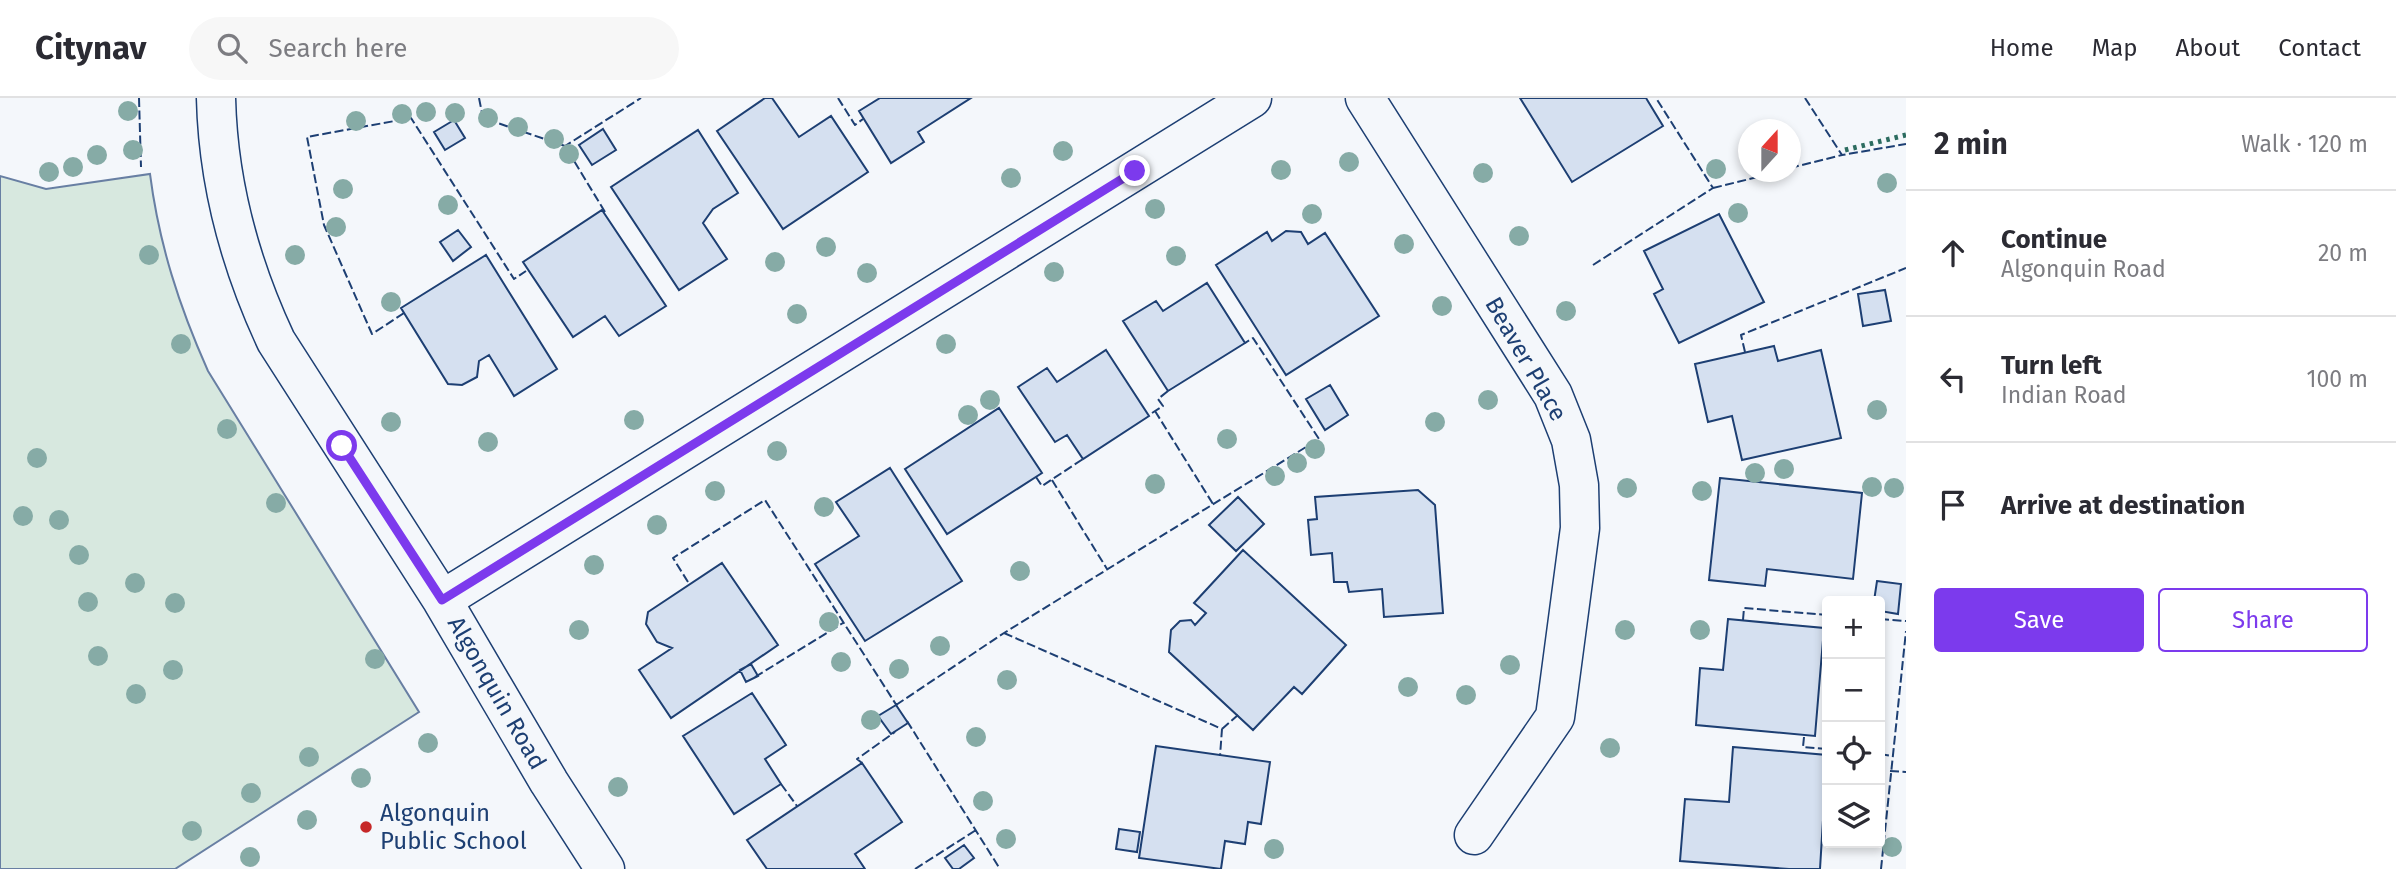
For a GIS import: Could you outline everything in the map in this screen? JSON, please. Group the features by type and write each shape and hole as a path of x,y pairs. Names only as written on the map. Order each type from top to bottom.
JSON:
{"street":[{"name":"Algonquin Road","path":"216,98 217,135 227,195 243,261 258,303 276,341 442,600 605,869"},
{"path":"442,600 1252,98"},
{"name":"Beaver Place","path":"1364,98 1553,395 1571,440 1579,485 1580,528 1555,717 1474,835"}],"shaded area":[{"path":"150,174 159,225 172,274 208,371 419,712 175,869 0,869 0,176 46,189"}],"building":[{"path":"765,98 772,98 799,137 831,116 868,172 783,229 717,131"},
{"path":"880,98 971,98 918,132 924,142 891,163 859,111"},
{"path":"1520,98 1646,98 1663,126 1572,182"},
{"path":"454,120 465,138 445,150 434,132"},
{"path":"603,129 616,150 592,165 579,145"},
{"path":"698,130 738,193 713,209 703,223 727,259 679,290 611,187"},
{"path":"602,210 666,306 619,336 605,316 573,337 523,262"},
{"path":"1719,214 1764,302 1679,343 1654,294 1663,289 1644,251"},
{"path":"458,230 471,247 453,261 440,242"},
{"path":"1286,231 1301,232 1308,244 1325,233 1379,316 1286,375 1216,265 1267,232 1272,241"},
{"path":"486,255 557,369 514,396 489,355 479,361 477,377 462,385 448,384 401,308"},
{"path":"1207,283 1245,343 1168,391 1123,321 1156,301 1163,311"},
{"path":"1885,290 1891,321 1863,326 1858,294"},
{"path":"1774,346 1778,361 1821,350 1841,438 1742,460 1732,416 1708,422 1695,364"},
{"path":"1106,350 1149,416 1083,459 1067,435 1055,442 1018,387 1047,368 1057,382"},
{"path":"1330,385 1348,415 1325,430 1306,399"},
{"path":"999,408 1042,473 947,534 905,469"},
{"path":"890,468 962,581 865,641 815,564 859,536 836,502"},
{"path":"1720,478 1862,493 1853,579 1767,569 1765,586 1709,580"},
{"path":"1418,490 1435,505 1443,613 1384,617 1382,589 1349,592 1347,582 1334,582 1332,553 1311,555 1308,520 1317,519 1315,497"},
{"path":"1238,497 1264,524 1236,551 1209,525"},
{"path":"1243,550 1346,645 1302,694 1294,687 1253,730 1169,652 1171,630 1180,621 1191,620 1195,625 1206,613 1194,603"},
{"path":"722,563 778,645 671,718 639,670 672,648 657,642 646,624 648,612"},
{"path":"1877,581 1901,584 1898,614 1885,612 1885,596 1875,596"},
{"path":"1728,619 1822,628 1815,736 1696,725 1700,668 1723,670"},
{"path":"751,664 758,676 746,682 740,670"},
{"path":"752,693 786,745 765,759 781,784 734,814 683,736"},
{"path":"896,705 908,723 891,734 878,716"},
{"path":"1156,746 1270,762 1261,824 1248,822 1245,844 1225,841 1221,869 1139,858"},
{"path":"1733,747 1822,755 1820,869 1680,861 1685,799 1729,802"},
{"path":"862,763 902,822 855,854 865,869 767,869 747,840"},
{"path":"1119,829 1140,832 1137,852 1116,849"},
{"path":"964,845 974,858 959,869 953,869 945,858"}],"hedge":[{"path":"1845,150 1906,135"}],"fence":[{"path":"139,98 141,167"},
{"path":"479,98 483,118 565,146"},
{"path":"605,212 565,146 641,98"},
{"path":"838,98 855,125 863,119"},
{"path":"1593,265 1713,188 1656,98"},
{"path":"1805,98 1842,155 1906,144"},
{"path":"404,313 372,334 324,225 307,137 411,118 514,279 526,271"},
{"path":"1801,165 1842,155"},
{"path":"1713,188 1738,182"},
{"path":"1745,352 1741,335 1906,268"},
{"path":"896,705 1004,633 1319,439 1253,338 1245,343"},
{"path":"1152,413 1163,406 1158,399 1168,391"},
{"path":"1155,411 1213,504"},
{"path":"1036,477 1042,486 1083,459"},
{"path":"1052,480 1107,569"},
{"path":"688,582 673,558 765,500 897,706"},
{"path":"1743,620 1744,608 1822,615"},
{"path":"1885,619 1906,621"},
{"path":"755,677 843,623"},
{"path":"1881,869 1906,631"},
{"path":"1004,633 1222,729 1220,756"},
{"path":"1222,729 1238,715"},
{"path":"907,721 1000,869"},
{"path":"862,763 857,759 895,732"},
{"path":"1804,737 1803,747 1822,749"},
{"path":"1885,755 1892,756"},
{"path":"1890,771 1906,772"},
{"path":"781,784 797,806"},
{"path":"915,869 976,830"}],"place":[{"name":"Algonquin Public School","path":"366,827"}],"route":[{"path":"342,446 442,600 1135,171"}]}
